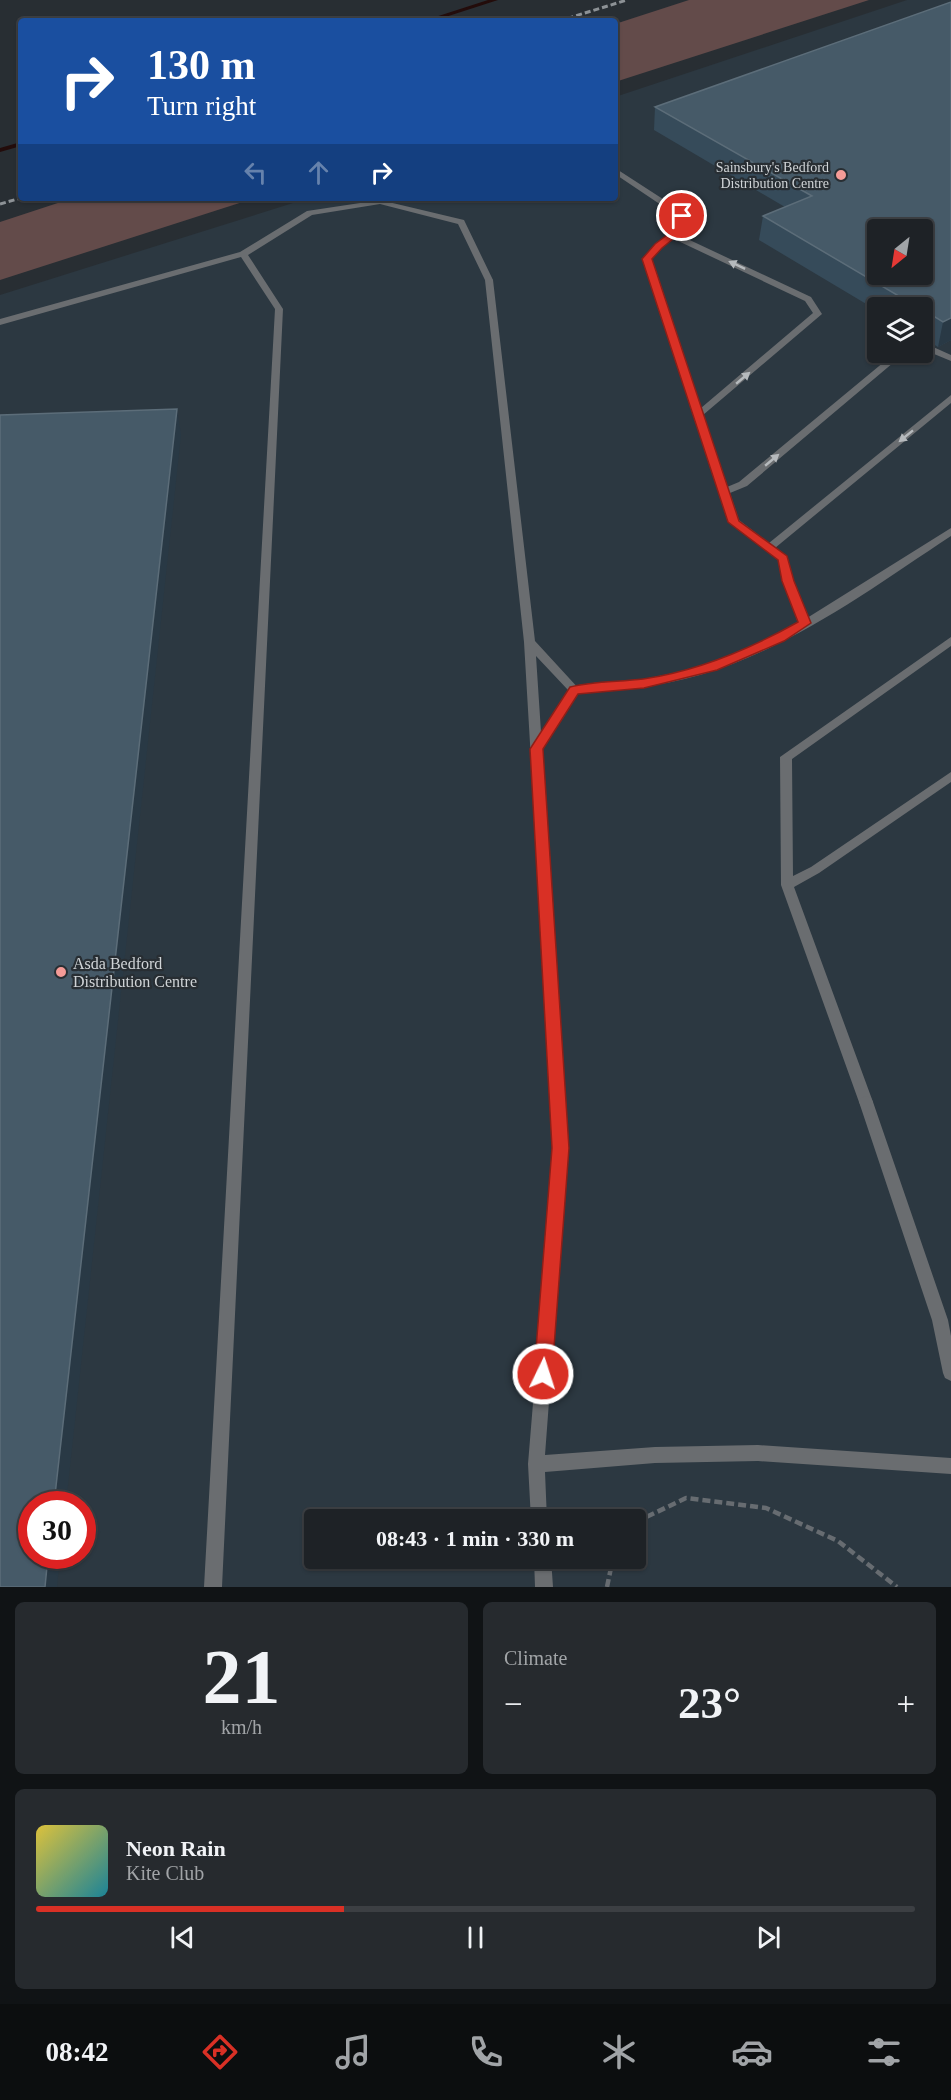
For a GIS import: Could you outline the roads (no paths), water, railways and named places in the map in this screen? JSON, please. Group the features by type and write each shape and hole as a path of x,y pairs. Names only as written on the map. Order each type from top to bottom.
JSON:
{"street":[{"path":"618,172 682,216 680,230 647,259 734,522 783,559 788,581 804,623"},
{"path":"0,322 243,254 310,213 380,202 461,222 489,279 530,642 561,1148 536,1464 539,1509"},
{"path":"673,235 808,299 818,314 698,416"},
{"path":"213,1587 279,309 243,254"},
{"path":"933,350 951,358"},
{"path":"724,492 743,484 889,363"},
{"path":"769,548 951,398"},
{"path":"574,690 644,683 712,667 779,638 951,531"},
{"path":"951,641 786,757 787,885 866,1102 940,1320 951,1373"},
{"path":"530,642 574,690"},
{"path":"536,749 574,690"},
{"path":"787,885 815,870 951,776"},
{"path":"536,1464 655,1455 758,1453 951,1466"},
{"path":"543,1569 544,1587"}],"waterway":[{"path":"436,18 495,0"},
{"path":"0,150 18,145"}],"railway":[{"path":"569,18 627,0"},
{"path":"0,204 18,199"}],"place":[{"name":"Sainsbury's Bedford Distribution Centre","path":"841,175"},
{"name":"Asda Bedford Distribution Centre","path":"61,972"}]}
